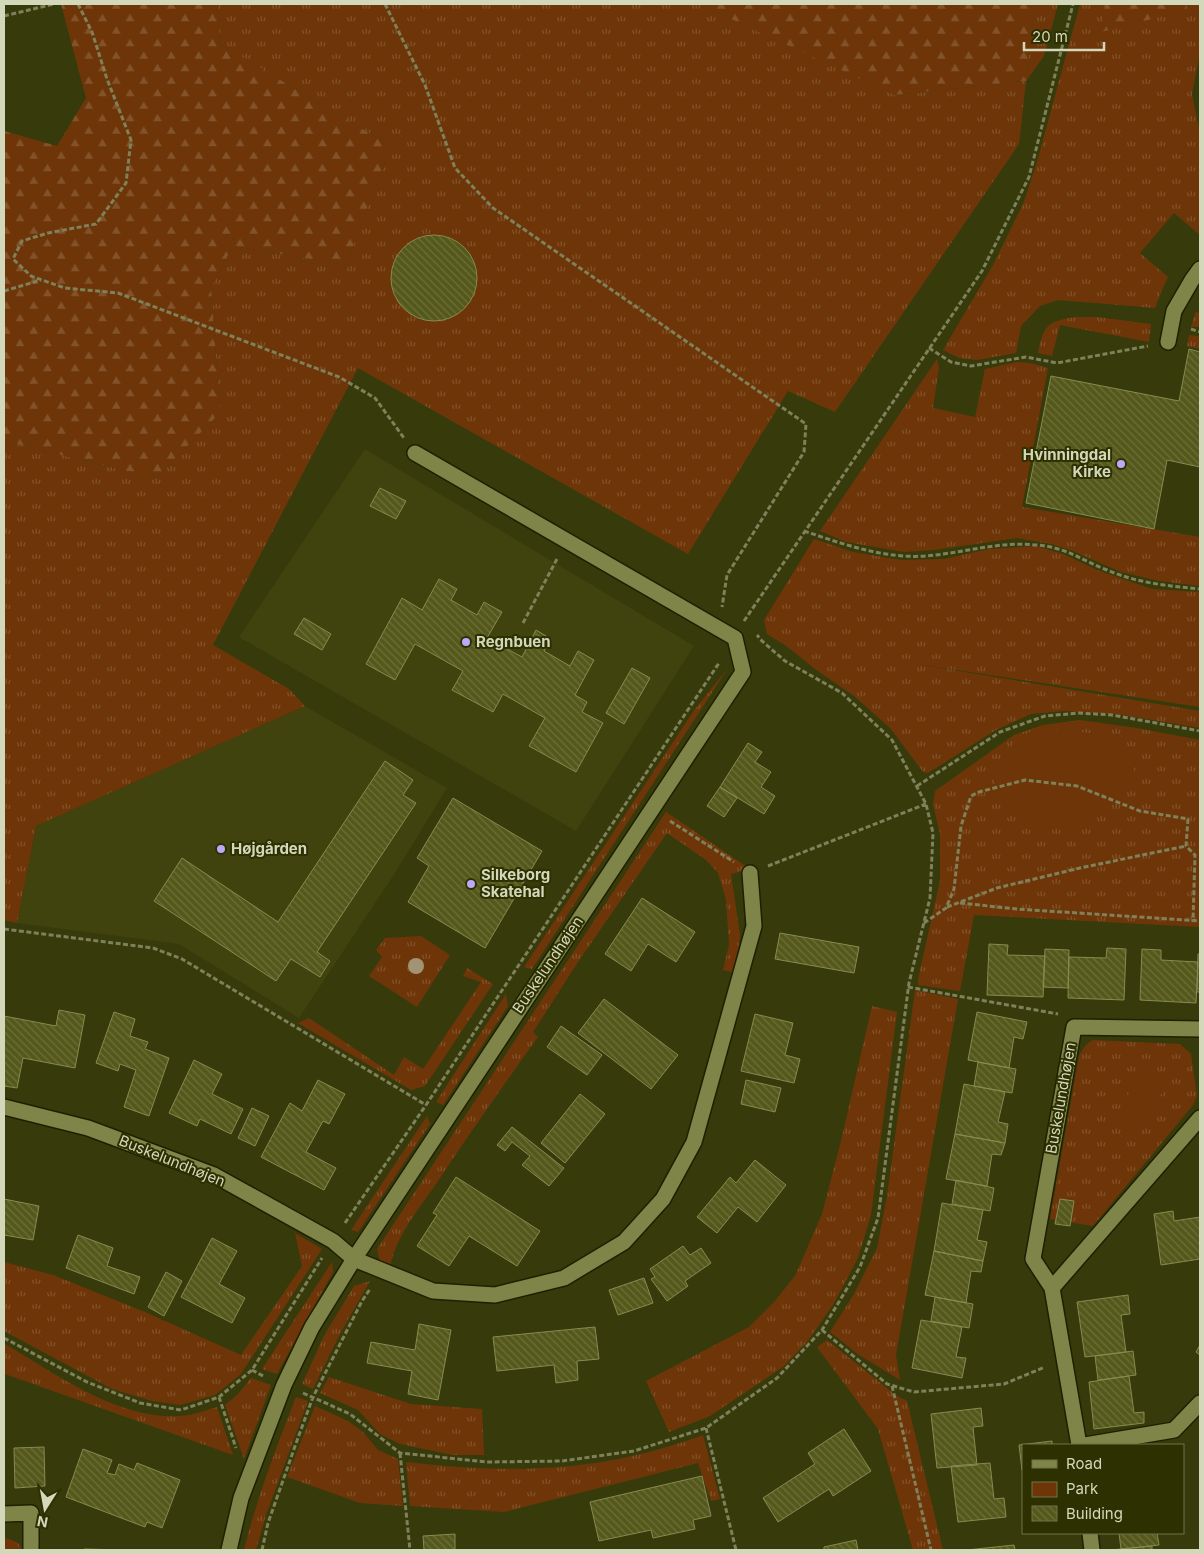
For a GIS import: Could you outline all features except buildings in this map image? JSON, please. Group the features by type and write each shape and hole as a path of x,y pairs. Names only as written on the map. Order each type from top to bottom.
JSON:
{"street":[{"path":"1168,342 1174,311 1200,269"},
{"path":"415,453 735,638"},
{"name":"Buskelundhøjen","path":"229,1550 241,1498 247,1481 284,1384 312,1327 354,1259 743,672 735,638"},
{"name":"Buskelundhøjen","path":"4,1107 88,1128 214,1175 333,1241 354,1259 433,1291 495,1294 564,1278 624,1242 663,1199 694,1142 754,926 750,873"},
{"name":"Buskelundhøjen","path":"1079,1444 1052,1288 1033,1259 1074,1027 1200,1029"},
{"path":"1052,1288 1200,1118"},
{"path":"1091,1444 1174,1430 1200,1403"},
{"path":"4,1514 31,1513 31,1550"},
{"path":"1090,1534 1092,1550"}],"path":[{"path":"4,16 54,4"},
{"path":"78,4 92,32 107,79 131,140 126,183 96,224 48,233 22,241 13,259 31,276 64,288 118,293 339,377 375,398 415,453"},
{"path":"385,4 425,85 455,168 493,208 806,424 804,452 727,575 722,609 735,638"},
{"path":"4,1338 87,1382 140,1403 181,1410 219,1396 252,1370 333,1241 426,1105 735,638 745,618 982,271 1029,177 1073,4"},
{"path":"4,291 42,280"},
{"path":"929,348 952,362 971,366 1026,357 1057,363 1168,342"},
{"path":"804,531 854,548 894,555 925,556 1001,544 1036,545 1066,550 1108,571 1149,584 1200,589"},
{"path":"523,623 567,541"},
{"path":"745,618 750,626"},
{"path":"252,1370 350,1414 400,1453 487,1462 562,1461 634,1451 706,1428 777,1378 822,1330 860,1267 878,1218 908,987 930,898 932,833 926,804 892,740 842,694 785,661 762,641 756,633"},
{"path":"917,786 1000,732 1045,716 1079,713 1112,716 1200,731"},
{"path":"946,908 954,889 960,826 971,796 979,792 1025,780 1077,786 1140,811 1188,819 1186,846 1195,855 1193,921"},
{"path":"652,809 750,873 926,804"},
{"path":"924,923 946,908 997,888 1080,868 1186,846"},
{"path":"960,902 1017,909 1200,922"},
{"path":"4,929 153,948 182,959 426,1105"},
{"path":"908,987 1058,1014 1074,1027"},
{"path":"262,1550 268,1522 298,1435 314,1397 362,1300 382,1270"},
{"path":"822,1330 887,1384 914,1392 1004,1384 1064,1359"},
{"path":"892,1385 931,1550"},
{"path":"219,1396 247,1481"},
{"path":"706,1428 736,1550"},
{"path":"400,1453 410,1550"}],"shaded area":[{"name":"Regnbuen","path":"365,449 694,646 576,831 239,637"},
{"name":"Højgården","path":"305,706 447,788 395,873 299,1018 179,944 17,923 36,826"}],"green space":[{"path":"61,4 217,4 220,44 391,146 346,265 233,246 211,287 220,413 156,478 4,441 4,131 57,146 86,98"},
{"path":"217,4 699,4 896,95 1026,81 1019,144 835,412 788,391 688,554 358,368 213,645 289,689 305,706 36,826 17,923 4,920 4,441 156,478 220,413 211,287 233,246 346,265 391,146 220,44"},
{"path":"699,4 1035,4 1026,81 895,95"},
{"path":"1035,4 1058,4 1044,56 1026,81"},
{"path":"1080,4 1200,4 1200,53 1192,94 1200,134 1200,235 1174,213 1140,253 1168,277 1155,308 1058,300 1040,306 1021,326 1016,353 977,360 959,358 943,350 993,265 1023,204 1037,162"},
{"path":"1105,4 1187,4 1187,10 1101,32"},
{"path":"1196,311 1200,314 1200,327 1191,327"},
{"path":"1076,317 1097,317 1151,324 1149,342 1060,325 1052,356 1038,353 1042,336 1048,326 1059,320"},
{"path":"1189,335 1200,336 1200,349 1187,346"},
{"path":"937,359 939,367 933,408 975,417 985,369 1017,362 1048,368 1022,507 1200,537 1200,586 1159,581 1121,572 1073,551 1051,544 1017,538 934,550 904,552 846,542 820,531"},
{"path":"814,539 853,552 901,560 944,559 989,549 1036,546 1063,554 1097,570 1152,589 1200,592 1200,707 911,663 1200,711 1200,728 1116,714 1064,711 1031,714 996,730 928,773 923,772 891,729 854,696 767,634 764,620"},
{"path":"728,668 532,969 524,967 695,709"},
{"path":"1080,720 1200,740 1200,927 974,915 960,991 918,985 940,881 940,834 933,804 935,791 1014,735 1043,725"},
{"path":"1065,729 1094,734 1128,746 1136,760 1132,780 1108,807 1073,828 1037,827 1010,812 994,786 997,762 1013,744 1032,730"},
{"path":"666,812 750,869 731,874 740,935 735,973 723,970 729,945 726,899 718,873 706,860 667,833 578,962 533,1032 538,1037 408,1224 397,1245 390,1267 380,1263 377,1249"},
{"path":"421,936 450,955 417,1007 369,976 382,957 376,950 385,938"},
{"path":"467,968 493,984 425,1086 411,1090 298,1023 309,1018 394,1075 404,1057 423,1069 481,982 463,976"},
{"path":"915,990 958,999 896,1355 900,1380 859,1355 830,1332 854,1294 877,1248 887,1196"},
{"path":"506,994 508,1006 443,1105 436,1102"},
{"path":"872,1006 897,1012 871,1215 858,1258 833,1305 807,1342 783,1367 710,1416 669,1432 646,1381 749,1327 774,1302 795,1276 822,1214"},
{"path":"1093,1040 1180,1044 1191,1054 1197,1096 1193,1105 1093,1226 1050,1219 1079,1056 1083,1049"},
{"path":"1157,1070 1168,1085 1136,1128 1114,1117 1142,1073"},
{"path":"427,1116 430,1124 358,1232 351,1230"},
{"path":"295,1233 322,1249 241,1374 215,1395 180,1405 152,1401 112,1389 4,1331 4,1262 53,1275 145,1312 241,1355 302,1266"},
{"path":"332,1262 333,1272 277,1374 262,1369"},
{"path":"370,1281 341,1332 313,1389 302,1384 325,1334 354,1286"},
{"path":"827,1340 897,1396 907,1401 943,1550 913,1550 878,1429 817,1347"},
{"path":"5,1344 69,1382 116,1405 164,1416 195,1414 217,1407 233,1455 5,1374"},
{"path":"329,1377 411,1404 482,1409 484,1455 453,1455 400,1444 380,1434 358,1410 320,1393"},
{"path":"251,1378 271,1385 244,1459 225,1405 238,1394"},
{"path":"296,1397 308,1401 266,1515 256,1550 244,1550 261,1492"},
{"path":"315,1406 348,1421 363,1432 378,1450 398,1459 403,1506 360,1503 287,1477"},
{"path":"703,1435 720,1499 711,1501 698,1463 504,1512 410,1506 406,1462 483,1468 520,1469 556,1467 628,1457 665,1448"},
{"path":"4,1538 17,1543 22,1550 4,1550"}],"place":[{"name":"Hvinningdal Kirke","path":"1121,464"},
{"name":"Regnbuen","path":"466,642"},
{"name":"Højgården","path":"221,849"},
{"name":"Silkeborg Skatehal","path":"471,884"}]}
